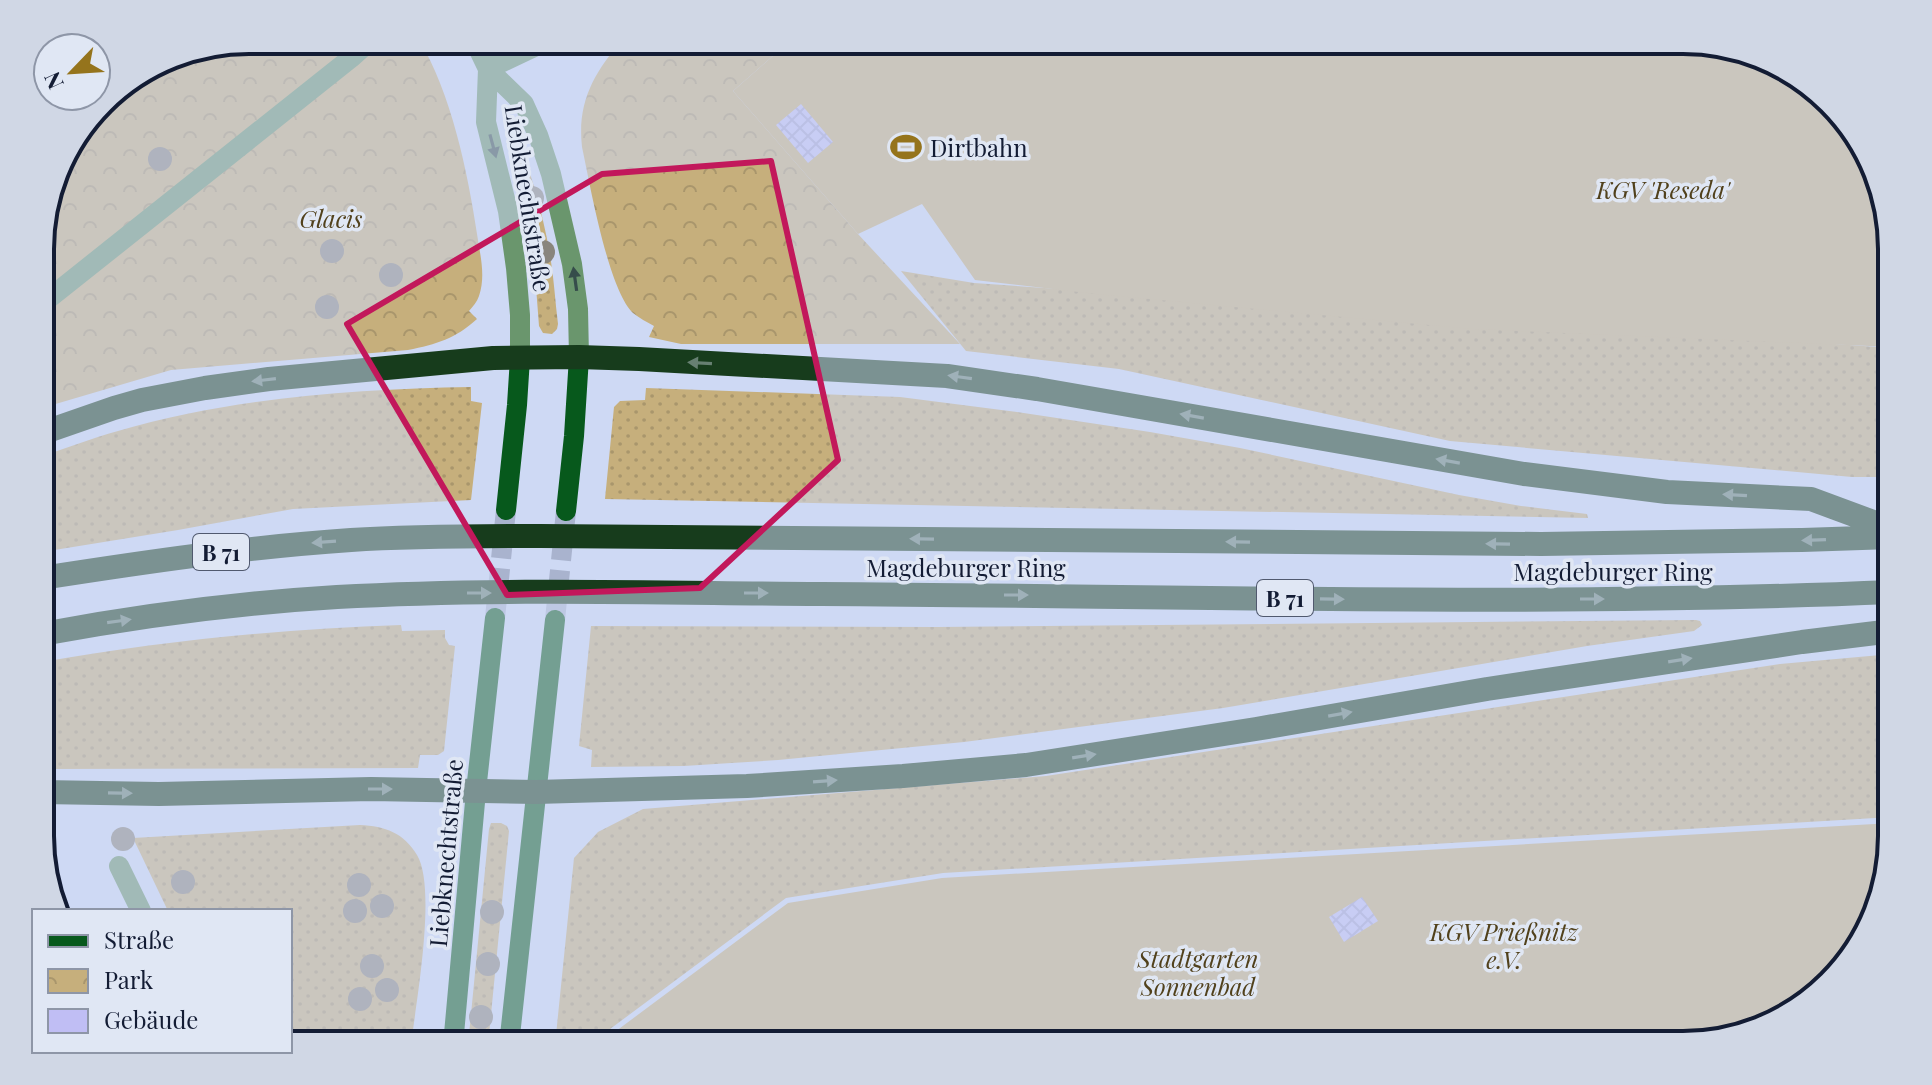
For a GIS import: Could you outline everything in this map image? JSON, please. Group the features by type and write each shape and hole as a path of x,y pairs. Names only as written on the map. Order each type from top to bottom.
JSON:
{"highway":[{"path":"54,429 114,408 205,388 458,361 579,357 947,376 1053,391 1524,474 1667,492 1811,499 1878,524"},
{"name":"Magdeburger Ring","path":"54,576 198,555 402,537 1541,544 1878,537"},
{"name":"Magdeburger Ring","path":"54,632 226,607 401,594 678,593 1448,600 1771,597 1878,593"},
{"path":"54,792 159,794 371,789 536,792 747,786 903,776 1026,765 1487,689 1878,633"}],"main road":[{"name":"Liebknechtstraße","path":"566,511 579,357"},
{"name":"Liebknechtstraße","path":"506,510 520,358"},
{"name":"Liebknechtstraße","path":"454,1031 495,618"},
{"path":"510,1031 555,620"}],"street":[{"path":"54,294 355,54"},
{"path":"481,54 488,69 520,54"},
{"name":"Liebknechtstraße","path":"488,69 524,104 551,174 574,275 579,357"},
{"name":"Liebknechtstraße","path":"488,69 486,122 508,211 520,315 520,358"},
{"path":"119,866 140,909"}],"highlighted area":[{"path":"771,161 838,460 700,588 507,595 347,324 602,174"}],"green space":[{"name":"Glacis","path":"249,54 426,54 457,134 469,185 482,281 479,296 469,311 477,319 445,340 408,350 171,370 54,404 56,224 64,187 80,152 102,121 121,102 152,80 187,64"},
{"path":"611,54 775,54 733,91 858,234 960,344 681,344 649,337 654,326 633,313 624,300 608,260 582,147 585,102"},
{"name":"KGV 'Reseda'","path":"775,54 1683,54 1733,61 1780,80 1802,94 1830,121 1858,163 1868,187 1878,237 1878,346 1472,329 975,280 922,204 858,234 733,91"},
{"path":"506,114 528,166 547,237 558,324 552,334 543,333 539,326 532,234 524,189 504,117"},
{"path":"901,271 974,283 1878,347 1878,477 1450,441 1119,369 966,351"},
{"path":"471,387 471,401 482,403 471,500 293,509 54,550 54,452 108,434 205,410 293,397"},
{"path":"646,388 900,397 1017,412 1240,448 1459,495 1587,514 1588,518 605,499 614,407 620,401 645,400"},
{"path":"1696,620 1702,625 1694,631 1587,646 1223,708 964,742 778,760 684,766 591,767 592,750 579,746 591,626 937,627"},
{"path":"401,625 402,631 445,630 449,645 455,646 444,751 438,755 420,755 418,768 54,769 54,660 221,637"},
{"path":"1878,655 1878,818 943,873 786,898 607,1031 556,1031 574,858 598,832 643,809 1046,776 1780,664"},
{"path":"491,823 501,823 509,831 489,1031 469,1031"},
{"name":"KGV Prießnitz e.V.","path":"1878,824 1878,848 1868,898 1838,955 1802,991 1780,1005 1745,1021 1721,1027 1695,1031 616,1031 788,903 942,878"},
{"path":"360,825 386,829 400,836 417,855 423,871 425,893 423,947 413,1031 292,1031 292,909 167,909 133,838"}],"building":[{"path":"801,104 833,142 808,163 776,125"},
{"path":"1362,897 1378,921 1344,942 1329,917"}],"tunnel":[{"path":"495,618 506,510"},
{"path":"555,620 566,511"}],"place":[{"name":"Dirtbahn","path":"906,147"}],"park label":[{"name":"Stadtgarten Sonnenbad","path":"1198,972"}]}
